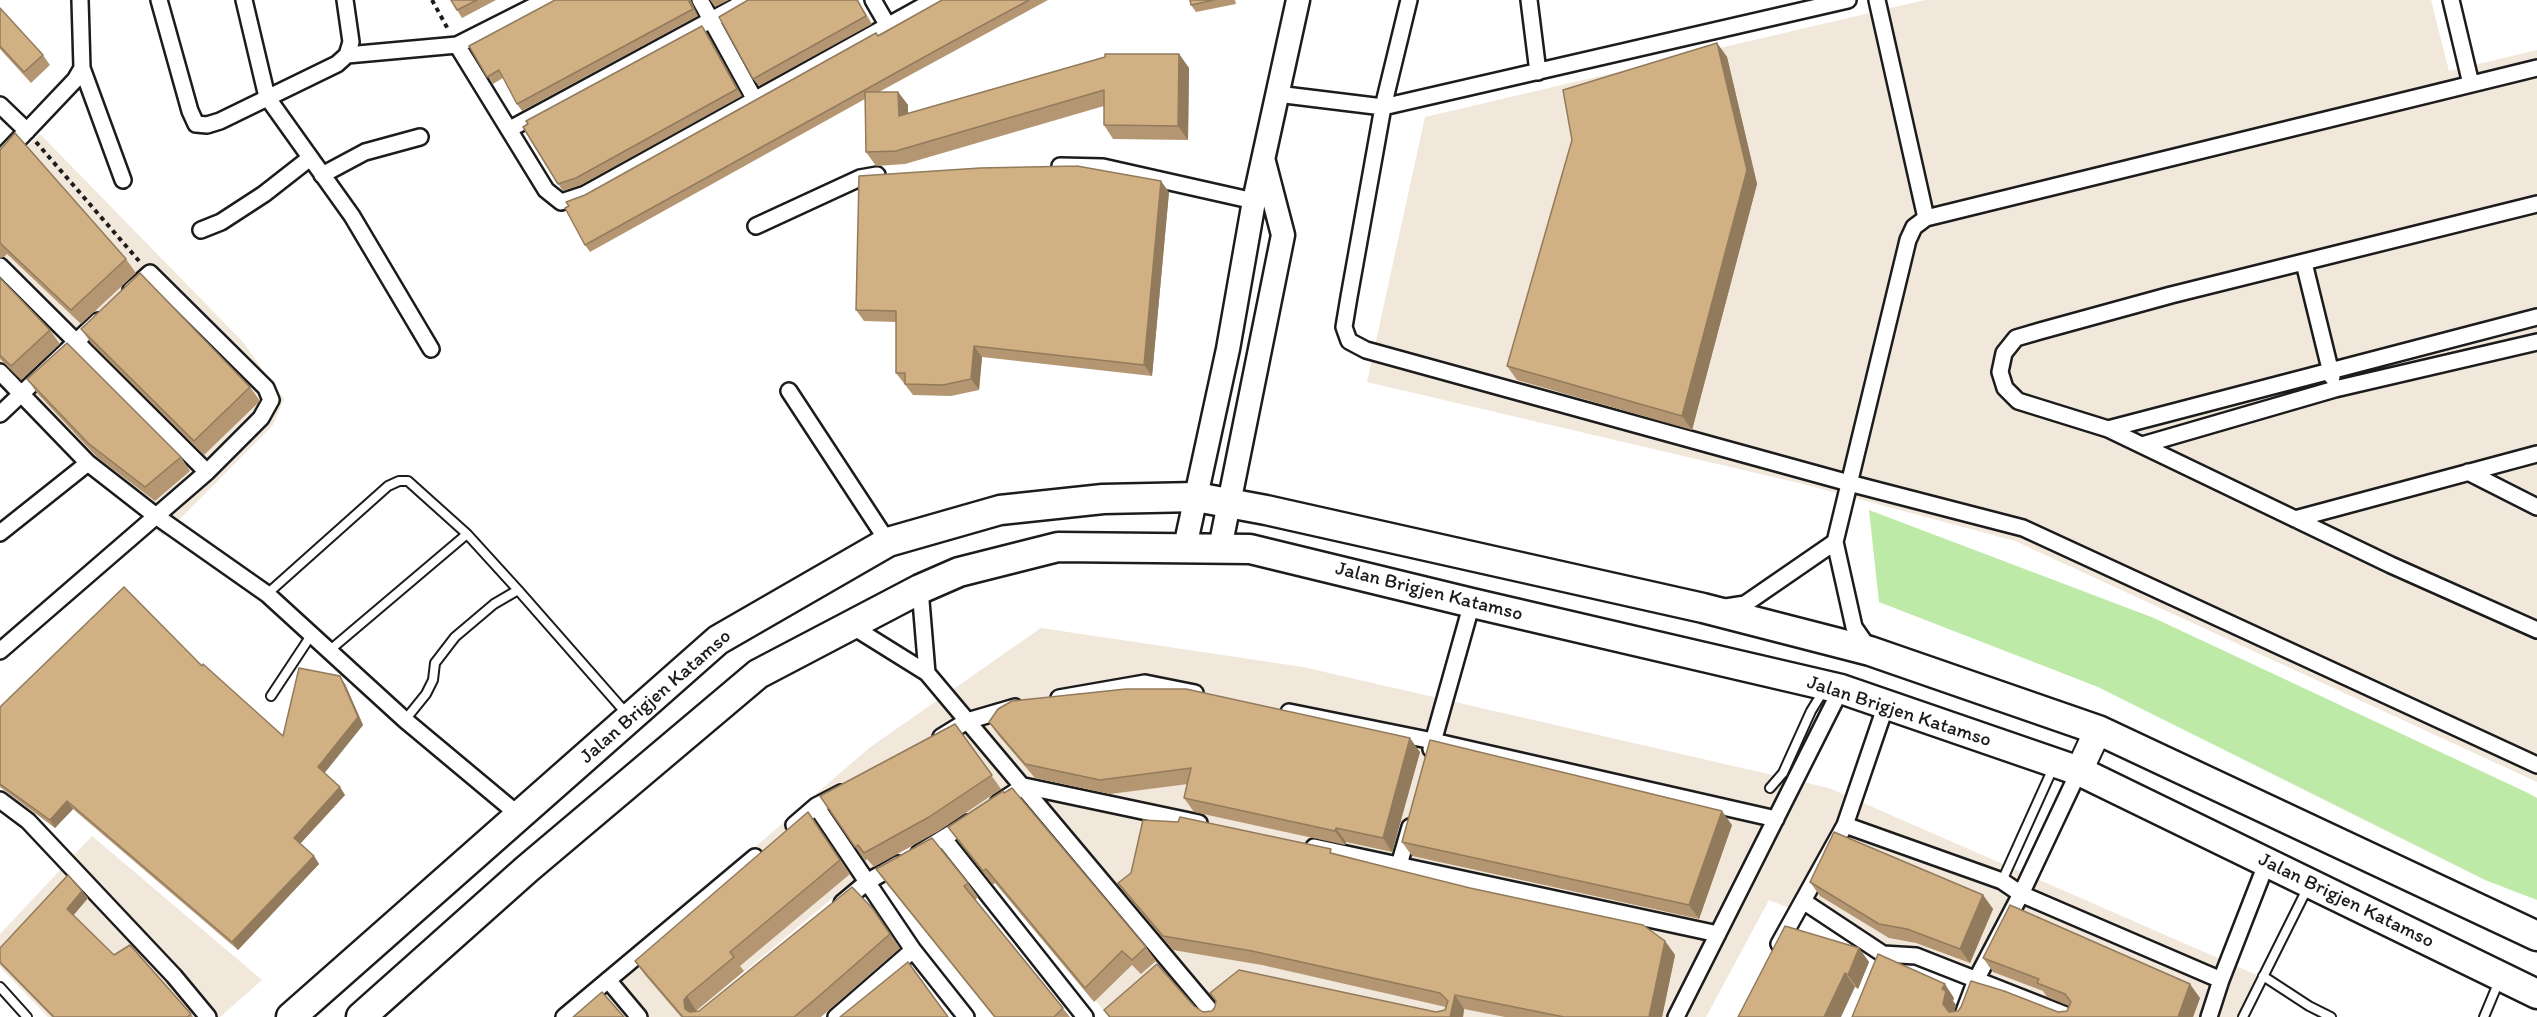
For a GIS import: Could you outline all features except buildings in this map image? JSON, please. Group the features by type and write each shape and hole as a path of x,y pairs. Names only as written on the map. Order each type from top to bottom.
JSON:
{"highway":[{"name":"Jalan Brigjen Katamso","path":"291,1017 718,640 888,542 1000,510 1104,499 1196,497 1228,503 1702,608 1870,651 2098,730 2529,928"},
{"name":"Jalan Brigjen Katamso","path":"361,1017 527,869 758,674 920,589 959,572 1058,547 1250,549 1834,688 2067,767 2537,994"}],"main road":[{"path":"2067,767 2098,730"}],"street":[{"path":"80,0 82,68 123,180"},
{"path":"159,0 190,111 196,124 207,125 220,121 338,64 347,55 351,42 345,0"},
{"path":"244,0 267,97 352,216 431,349"},
{"path":"347,55 457,45 546,0"},
{"path":"700,0 755,100"},
{"path":"510,129 748,0"},
{"path":"873,0 888,26"},
{"path":"457,45 546,190 561,202 585,194 934,0"},
{"path":"1185,547 1228,349 1254,201 1298,0"},
{"path":"1409,0 1383,107 1344,327 1349,341 1366,350 1849,483 2023,528 2537,765"},
{"path":"1529,0 1538,72"},
{"path":"1277,94 1383,107 1848,0"},
{"path":"1877,0 1926,218"},
{"path":"2451,0 2471,84"},
{"path":"0,159 75,80 82,68"},
{"path":"1870,651 1854,627 1835,542 1908,240 1914,227 1926,218 2537,68"},
{"path":"0,105 27,131"},
{"path":"322,175 366,152 420,137"},
{"path":"201,230 221,222 264,194 310,158"},
{"path":"1220,548 1283,235 1263,158"},
{"path":"1044,167 1103,167 1254,201"},
{"path":"756,226 860,177 896,175"},
{"path":"2537,204 2171,295 2016,338 2004,353 2000,372 2005,388 2018,401 2108,429 2391,565 2537,630"},
{"path":"2304,263 2335,389"},
{"path":"0,266 207,472"},
{"path":"0,414 150,273 266,388 271,400 261,418 207,472 0,651"},
{"path":"2108,429 2537,316"},
{"path":"2142,445 2335,389 2537,342"},
{"path":"0,372 88,463 156,516 267,594 405,720 520,816"},
{"path":"789,390 888,542"},
{"path":"2295,519 2537,454"},
{"path":"0,533 88,463"},
{"path":"2468,472 2537,507"},
{"path":"1702,608 1745,604 1835,542"},
{"path":"920,589 927,673"},
{"path":"1427,764 1472,603"},
{"path":"850,625 927,673 1023,786 1166,965 1216,1017"},
{"path":"930,744 967,721 1039,701 1145,683 1215,697"},
{"path":"1676,1017 1776,819 1834,688"},
{"path":"1770,959 1845,825 1886,705"},
{"path":"1272,709 1433,741 1776,819"},
{"path":"1962,1017 1976,980 2021,894 2067,767"},
{"path":"564,1017 816,806 859,784"},
{"path":"830,912 867,882 944,839 1023,786 1211,825"},
{"path":"0,800 28,821 174,976 208,1017"},
{"path":"816,806 913,950 966,1017"},
{"path":"1399,865 1415,808"},
{"path":"1845,825 2002,881 2021,894 2221,980"},
{"path":"944,839 1085,1017"},
{"path":"1294,843 1718,934"},
{"path":"2209,1017 2267,862"},
{"path":"1803,901 1880,959 1916,956 2071,1017"},
{"path":"836,1017 913,950"},
{"path":"608,980 639,1017"},
{"path":"1205,1005 1218,991"}],"lane":[{"path":"267,594 388,486 399,481 408,481 468,534 630,717"},
{"path":"330,650 468,534"},
{"path":"405,720 426,694 433,680 435,663 455,637 494,604 518,590"},
{"path":"272,696 312,634"},
{"path":"1770,788 1783,773 1811,711 1834,688"},
{"path":"2002,881 2042,796 2067,767"},
{"path":"2243,1017 2310,883"},
{"path":"2263,976 2309,1006 2331,1017"},
{"path":"2484,1017 2501,977"},
{"path":"0,987 27,1017"}],"path":[{"path":"432,0 457,45"},
{"path":"27,131 150,273"}],"shaded area":[{"path":"1925,0 2431,0 2449,71 2537,50 2537,782 2015,541 1803,484 1367,382 1425,117"},
{"path":"40,134 243,342 284,399 273,425 163,536 0,387 0,173"},
{"path":"1041,628 1303,667 1829,788 2266,979 2248,1017 2059,1017 1769,900 1706,1017 1109,1017 949,821 847,886 690,1017 560,1017 869,748"},
{"path":"92,836 262,980 220,1017 48,1017 0,967 0,934"}],"green space":[{"path":"1869,510 2154,618 2537,798 2537,900 2485,880 2098,687 1879,602"}]}
